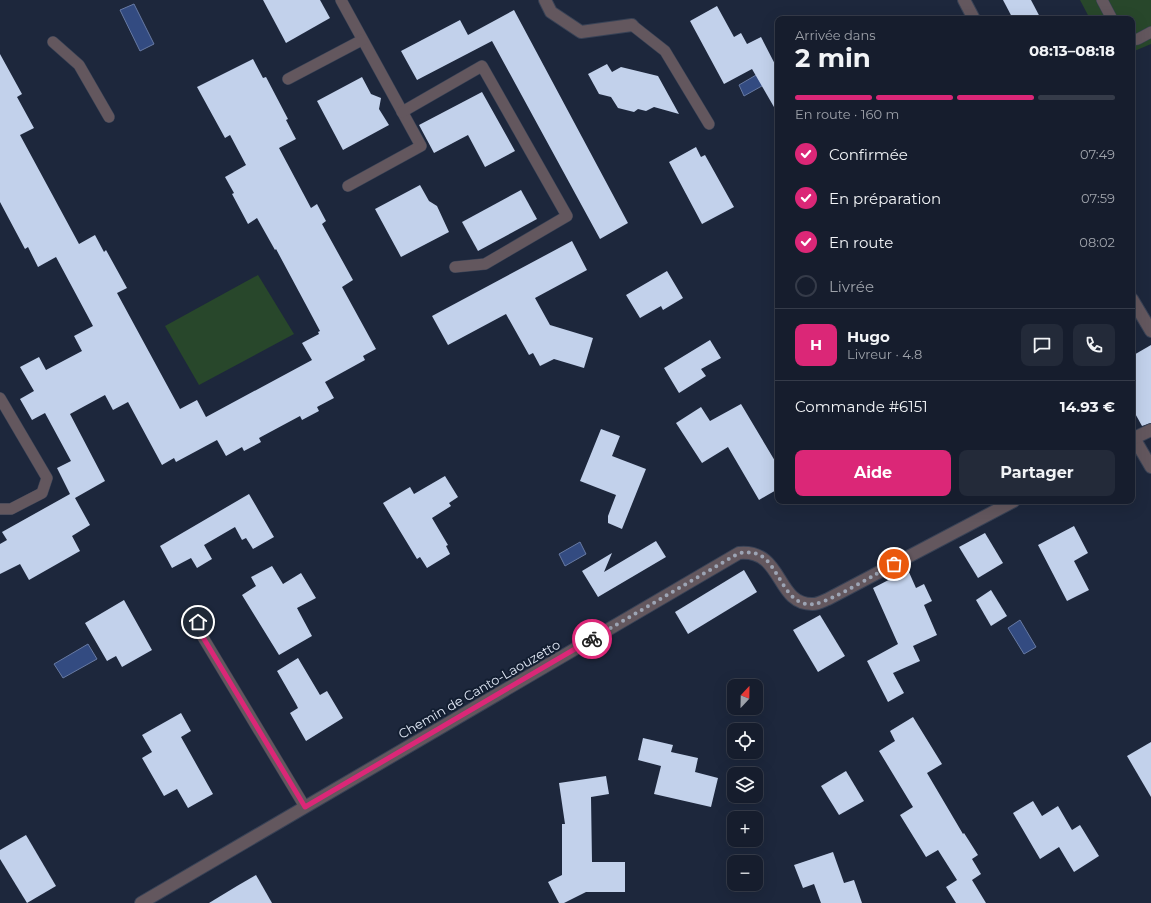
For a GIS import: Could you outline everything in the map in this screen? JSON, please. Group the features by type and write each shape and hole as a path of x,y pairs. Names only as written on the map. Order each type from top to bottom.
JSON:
{"street":[{"path":"545,0 551,12 581,32 632,25"},
{"path":"964,0 972,16"},
{"path":"1135,304 1151,331"},
{"path":"1135,437 1151,430"},
{"path":"1135,441 1151,467"},
{"name":"Chemin de Canto-Laouzetto","path":"141,903 739,553 751,552 761,556 768,562 788,593 800,601 814,604 828,599 1008,504"}],"lane":[{"path":"341,0 421,146 348,186"},
{"path":"1102,0 1110,16"},
{"path":"632,25 664,51 709,124"},
{"path":"1135,40 1138,40 1151,32"},
{"path":"288,78 362,40"},
{"path":"52,42 79,65 108,117"},
{"path":"402,112 482,66 567,216 485,264 455,267"},
{"path":"0,398 47,478 42,493 11,509 0,508"},
{"path":"195,611 201,634 305,807"}],"green space":[{"path":"1080,0 1151,0 1151,44 1135,51 1135,16 1088,16"},
{"path":"258,275 294,334 199,385 165,326"}],"water":[{"path":"134,4 154,44 140,51 120,10"},
{"path":"775,64 775,79 744,96 739,85"},
{"path":"580,542 586,554 565,566 559,554"},
{"path":"1020,620 1036,647 1024,654 1008,628"},
{"path":"88,644 97,659 63,678 54,664"}],"building":[{"path":"263,0 320,0 330,18 286,43"},
{"path":"1003,0 1031,0 1039,16 1011,16"},
{"path":"717,6 734,37 741,33 747,44 761,37 775,64 775,109 752,69 724,84 690,21"},
{"path":"514,10 628,223 600,239 492,41 417,80 401,51 460,20 468,35"},
{"path":"0,54 22,94 17,97 34,128 20,135 79,244 95,235 104,252 106,250 127,288 117,293 180,409 197,400 206,417 312,360 302,343 319,334 318,332 320,331 276,249 275,250 257,218 248,224 232,194 234,193 225,177 246,165 230,135 225,138 197,87 253,59 263,78 266,77 288,119 286,120 296,139 279,148 311,208 317,204 326,221 322,224 353,280 342,287 376,349 363,356 365,360 325,382 334,398 317,407 319,411 302,420 300,416 259,438 261,442 244,451 242,447 226,456 217,440 176,462 174,458 162,465 128,402 113,410 105,395 70,414 105,481 75,498 90,525 72,536 80,551 29,580 20,564 0,574 0,544 7,540 2,532 70,494 57,468 71,461 45,413 32,420 20,399 34,391 20,367 39,357 46,370 82,351 74,336 93,326 56,257 38,267 28,247 25,249 0,202"},
{"path":"607,64 612,72 621,67 658,76 679,114 654,107 646,111 638,109 634,112 618,108 611,97 599,94 588,74"},
{"path":"362,77 371,94 381,98 379,109 389,125 343,150 317,101"},
{"path":"482,92 515,151 485,167 468,135 434,153 419,125"},
{"path":"696,147 701,157 705,155 734,207 702,224 669,162"},
{"path":"420,185 429,201 437,206 449,232 401,257 375,209"},
{"path":"521,190 537,219 478,251 462,222"},
{"path":"572,241 587,270 535,298 550,325 593,338 584,368 554,359 540,366 533,353 529,355 506,314 448,345 432,316"},
{"path":"667,271 683,298 663,310 661,306 640,318 626,295"},
{"path":"710,340 721,358 701,369 706,376 679,393 664,368"},
{"path":"1151,345 1151,423 1142,426 1135,413 1135,354"},
{"path":"741,404 775,461 775,491 759,500 728,447 702,463 676,423 701,407 710,421"},
{"path":"601,429 620,436 612,456 646,469 622,529 608,523 608,516 616,495 580,481"},
{"path":"445,476 458,497 449,503 451,506 432,518 448,545 446,546 450,554 427,568 420,557 417,559 383,503 410,487 414,494"},
{"path":"249,494 274,537 253,549 246,538 242,540 235,527 204,545 212,559 197,568 191,558 172,568 160,546"},
{"path":"1074,526 1088,553 1074,561 1089,590 1067,601 1038,545"},
{"path":"985,533 1003,563 978,578 959,547"},
{"path":"656,541 666,557 598,597 582,571 612,553 604,572"},
{"path":"272,566 283,584 301,573 316,598 297,608 312,636 279,655 242,595 256,586 251,577"},
{"path":"744,570 757,592 688,634 675,612"},
{"path":"908,570 916,588 924,584 932,601 924,605 937,635 913,646 920,661 893,673 904,693 888,702 867,661 898,644 873,588"},
{"path":"991,590 1007,616 991,626 976,600"},
{"path":"124,600 152,650 122,667 116,656 107,661 85,623"},
{"path":"820,615 845,656 818,672 793,630"},
{"path":"298,658 320,695 327,691 343,718 306,741 290,713 298,708 277,671"},
{"path":"181,713 191,731 181,737 213,794 188,808 177,789 164,796 142,758 152,752 142,735"},
{"path":"913,717 942,764 927,773 963,834 964,833 978,855 972,859 981,874 972,880 986,903 956,903 946,887 957,880 938,850 926,857 900,815 913,807 879,751 895,741 890,731"},
{"path":"643,738 673,745 671,752 698,758 695,772 718,778 711,807 654,794 661,766 638,760"},
{"path":"1151,742 1151,797 1127,756"},
{"path":"846,771 864,801 839,815 821,786"},
{"path":"606,776 609,794 591,797 592,862 625,862 625,892 586,892 564,903 559,903 548,882 562,875 562,824 565,824 559,783"},
{"path":"1033,801 1042,816 1058,806 1072,830 1080,825 1099,856 1074,872 1059,847 1040,859 1013,813"},
{"path":"26,835 56,886 27,903 0,859 0,850"},
{"path":"833,852 844,883 854,880 862,903 821,903 814,884 803,888 794,865"},
{"path":"256,875 272,903 209,903 237,886"}],"way so far":[{"path":"592,639 739,553 751,552 761,556 768,562 788,593 800,601 814,604 828,599 894,564"}],"route":[{"path":"198,622 201,634 305,807 592,639"}]}
